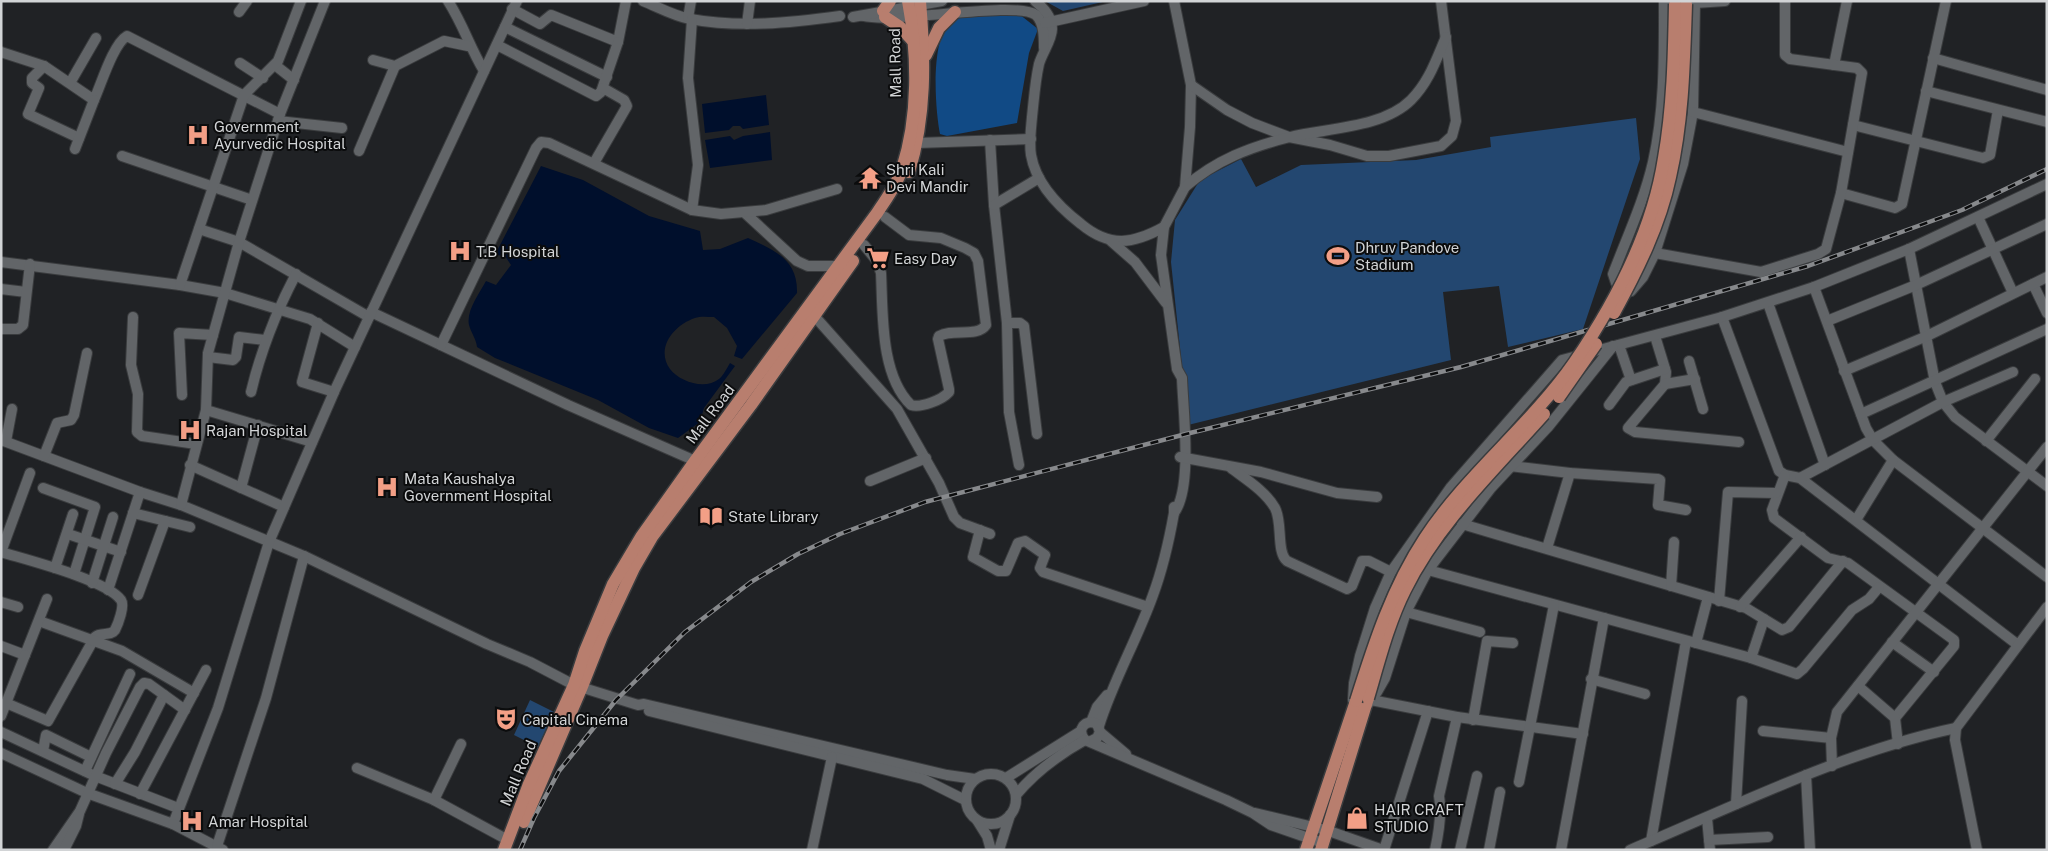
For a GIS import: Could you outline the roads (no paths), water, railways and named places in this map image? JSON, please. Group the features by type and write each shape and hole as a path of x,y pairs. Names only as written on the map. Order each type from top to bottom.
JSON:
{"main road":[{"path":"1309,838 1363,703 1394,614 1420,563 1463,504 1573,380 1600,337 1640,263 1657,220 1670,179 1677,141 1683,82 1682,2"},
{"name":"Mall Road","path":"811,312 838,266 878,213 902,170 913,106 915,7"},
{"name":"Mall Road","path":"508,846 529,784 578,687 585,651 613,584 641,537 701,463 811,312 885,217 908,174 917,143 922,115 924,62 915,7"},
{"path":"886,10 913,41"},
{"path":"924,62 933,38 955,12"},
{"path":"1323,841 1363,703"}],"street":[{"path":"239,12 246,1"},
{"path":"180,285 244,94 275,65 300,1"},
{"path":"181,505 206,410 208,357 239,242 279,118 325,1"},
{"path":"448,1 460,20 468,46 484,71"},
{"path":"497,45 593,96 600,94 618,42 626,1"},
{"path":"643,1 690,19 747,24 797,22 840,16"},
{"path":"691,1 688,78 698,165 692,210"},
{"path":"747,24 750,1"},
{"path":"858,16 942,1"},
{"path":"1035,1 1043,7 1046,22 1044,48 1034,87 1030,139 1031,155 1039,178 1052,197 1072,218 1088,230 1109,240 1135,262 1168,305"},
{"path":"915,7 955,12 994,7 1022,8 1046,22 1144,1"},
{"path":"1006,778 1086,737 1097,738 1097,707 1110,692 1148,606 1164,562 1174,513 1180,503 1182,378 1178,369 1161,268 1164,227 1184,187 1189,146 1191,85 1174,1"},
{"path":"1191,85 1241,117 1289,137 1378,156 1441,146 1452,136 1456,121 1442,1"},
{"path":"1682,2 1724,1"},
{"path":"1654,253 1761,272 1773,270 1818,254 1826,249 1841,193 1862,73 1857,68 1790,58 1785,55 1785,1"},
{"path":"1834,65 1847,1"},
{"path":"1841,193 1895,208 1899,207 1946,1"},
{"path":"1682,2 1693,112 1684,164 1654,253 1643,277 1631,291 1616,283 1613,274 1640,207 1653,161 1664,89 1682,2"},
{"path":"173,824 218,708 269,542 334,392 515,5 540,24 550,15 618,42"},
{"path":"505,27 607,77"},
{"path":"75,149 117,48 122,39 127,36 244,94 279,118 342,128"},
{"path":"1184,187 1218,162 1289,137 1379,119 1396,112 1410,101 1429,78 1446,36"},
{"path":"70,83 96,38"},
{"path":"359,151 395,66 444,41 468,46"},
{"path":"1,52 44,66 94,100"},
{"path":"1933,58 2047,90"},
{"path":"373,60 395,66"},
{"path":"240,63 263,78"},
{"path":"275,65 294,80"},
{"path":"44,66 32,78 32,82 39,88 28,114 80,138"},
{"path":"594,164 627,106 624,100 603,88"},
{"path":"1926,91 2047,122"},
{"path":"1853,125 1987,158 1990,155 1998,110"},
{"path":"1693,112 1848,152"},
{"path":"917,143 1030,139"},
{"path":"990,140 994,205 1006,324 1009,412 1019,465"},
{"path":"441,345 536,148 541,142 545,142 594,164 692,210 721,214 745,213 786,206 837,189"},
{"path":"122,156 252,200"},
{"path":"994,205 1039,178"},
{"path":"1363,703 1357,668 1375,608 1391,572 1453,490 1556,365 1568,358 1722,317 1814,287 1909,249 2047,184"},
{"path":"1640,207 1644,218 1652,223 1662,220 1668,214"},
{"path":"745,213 797,261 808,266 838,266"},
{"path":"864,245 879,267 886,352 891,370 911,405 919,406 943,397 949,392 949,389 938,339 939,336 946,333 980,330 986,325 978,261 974,253 965,248 941,238 909,235 885,217"},
{"path":"1978,217 2013,293"},
{"path":"1827,321 1916,284 2047,224"},
{"path":"1109,240 1124,242 1136,240 1164,227"},
{"path":"199,229 239,242 370,315 441,345 568,405 701,463"},
{"path":"1909,249 1935,382 1944,402 1955,417 2047,486"},
{"path":"1,262 30,264 225,293 318,323 355,347"},
{"path":"1,329 21,328 30,264"},
{"path":"251,392 265,340 277,309 296,274"},
{"path":"1844,371 1927,336 2047,277"},
{"path":"2033,284 2047,313"},
{"path":"1814,287 1860,414 1873,440 1893,460 2047,578"},
{"path":"1,289 26,292"},
{"path":"1768,303 1825,465"},
{"path":"811,312 897,409 926,458 954,517 960,523 990,534"},
{"path":"133,317 131,366 138,394 137,432 142,436 196,444"},
{"path":"1722,317 1775,464 1785,475 1800,478 2018,645"},
{"path":"318,323 302,382 334,392"},
{"path":"1006,324 1020,323 1024,326 1037,434"},
{"path":"1860,414 1935,382 2047,329"},
{"path":"182,395 179,333 213,335"},
{"path":"1655,336 1665,369 1665,384"},
{"path":"208,357 233,360 236,357 239,337 265,340"},
{"path":"1363,703 1385,678 1406,612 1428,570 1473,506 1548,427 1616,346"},
{"path":"1616,346 1631,380"},
{"path":"44,456 57,423 71,420 74,415 87,353"},
{"path":"1689,360 1703,409"},
{"path":"1609,405 1620,388 1631,380 1665,369"},
{"path":"1800,478 1944,402 2013,372"},
{"path":"1695,379 1665,384 1629,424 1628,428 1630,431 1739,442"},
{"path":"1986,440 2035,379"},
{"path":"12,408 4,441 140,492 181,505 304,556 487,644 530,662 578,687 638,705 644,704 975,779"},
{"path":"206,410 312,442"},
{"path":"241,488 258,425"},
{"path":"1832,766 1831,738 1837,712 2047,447"},
{"path":"870,481 926,458"},
{"path":"1182,458 1260,472 1337,493 1377,497"},
{"path":"1856,520 1893,460"},
{"path":"190,465 284,507"},
{"path":"1510,466 1570,473 1658,479 1660,480 1658,505 1686,510"},
{"path":"1231,468 1256,487 1275,509 1280,528 1282,554 1287,561 1347,588 1352,586 1362,561 1369,561 1391,572"},
{"path":"6,703 48,721 97,634 113,632 122,603 108,590 74,574 1,552 30,473"},
{"path":"1547,548 1570,473"},
{"path":"1785,475 1776,493 1771,514 1828,558 1842,561 1916,612 1955,642 1934,672 1895,718"},
{"path":"43,488 95,507 74,574"},
{"path":"108,590 140,492"},
{"path":"1719,601 1728,492 1776,493"},
{"path":"133,513 190,527"},
{"path":"55,568 68,534 73,514"},
{"path":"92,583 112,517"},
{"path":"138,595 165,521"},
{"path":"1462,524 1751,610 1779,629 1786,630 1842,561"},
{"path":"980,530 973,557 998,571 1006,571 1018,544 1024,541 1045,555 1040,568 1043,572 1148,606"},
{"path":"68,534 121,552"},
{"path":"1740,607 1801,537"},
{"path":"1671,586 1674,542"},
{"path":"1,753 87,793 173,824 220,848 266,698 304,556"},
{"path":"1428,570 1751,658 1797,674 1800,673 1852,610 1870,599 1879,587"},
{"path":"1652,841 1691,642 1708,597"},
{"path":"1,716 47,599"},
{"path":"1,602 18,607"},
{"path":"1519,782 1554,605"},
{"path":"1977,850 1954,740 1956,728 2047,607"},
{"path":"1406,612 1480,632"},
{"path":"1561,850 1583,734 1591,678 1604,618"},
{"path":"1751,658 1764,619"},
{"path":"39,620 130,654 194,693"},
{"path":"1473,720 1487,641 1513,643"},
{"path":"1892,642 1934,672"},
{"path":"1,646 25,655"},
{"path":"140,794 206,670"},
{"path":"85,771 130,674"},
{"path":"1591,678 1645,694"},
{"path":"64,850 76,826 87,793 140,687 144,683 149,684 185,710"},
{"path":"1858,686 1895,718 1898,744"},
{"path":"115,784 135,752 164,695"},
{"path":"1736,804 1742,701"},
{"path":"1363,703 1583,734"},
{"path":"638,705 642,710 691,723 923,779 965,800"},
{"path":"1134,761 1096,727 1083,726 1086,737 1134,761 1253,813 1271,825 1309,838 1384,850 1428,711"},
{"path":"1435,850 1439,830 1438,820 1442,808 1439,796 1457,717"},
{"path":"1634,849 1806,775 1898,744 1956,728"},
{"path":"1763,731 1831,738"},
{"path":"1,732 95,776 178,808"},
{"path":"43,751 46,735 91,757"},
{"path":"977,820 991,824 1005,819 1014,808 1016,795 1038,771 1086,737"},
{"path":"434,800 461,744"},
{"path":"812,850 832,757"},
{"path":"357,768 434,800 508,846"},
{"path":"991,850 986,836 977,820 971,815 965,800 968,788 975,779 990,773 1006,778 1016,795"},
{"path":"1806,775 1810,850"},
{"path":"1460,850 1477,776"},
{"path":"1489,850 1500,792"},
{"path":"53,850 80,811"},
{"path":"1000,850 1010,814"},
{"path":"1706,818 1710,845 1768,837"}],"railway":[{"path":"520,850 534,818 559,771 616,700 685,632 751,582 798,554 840,534 925,502 1186,434 1461,367 1808,266 1962,210 2047,169"}],"place":[{"name":"Government Ayurvedic Hospital","path":"198,135"},
{"name":"Shri Kali Devi Mandir","path":"870,178"},
{"name":"T.B Hospital","path":"460,251"},
{"name":"Dhruv Pandove Stadium","path":"1338,256"},
{"name":"Easy Day","path":"878,258"},
{"name":"Rajan Hospital","path":"190,430"},
{"name":"Mata Kaushalya Government Hospital","path":"387,487"},
{"name":"State Library","path":"711,516"},
{"name":"Capital Cinema","path":"506,719"},
{"name":"HAIR CRAFT STUDIO","path":"1357,818"},
{"name":"Amar Hospital","path":"192,821"}]}
